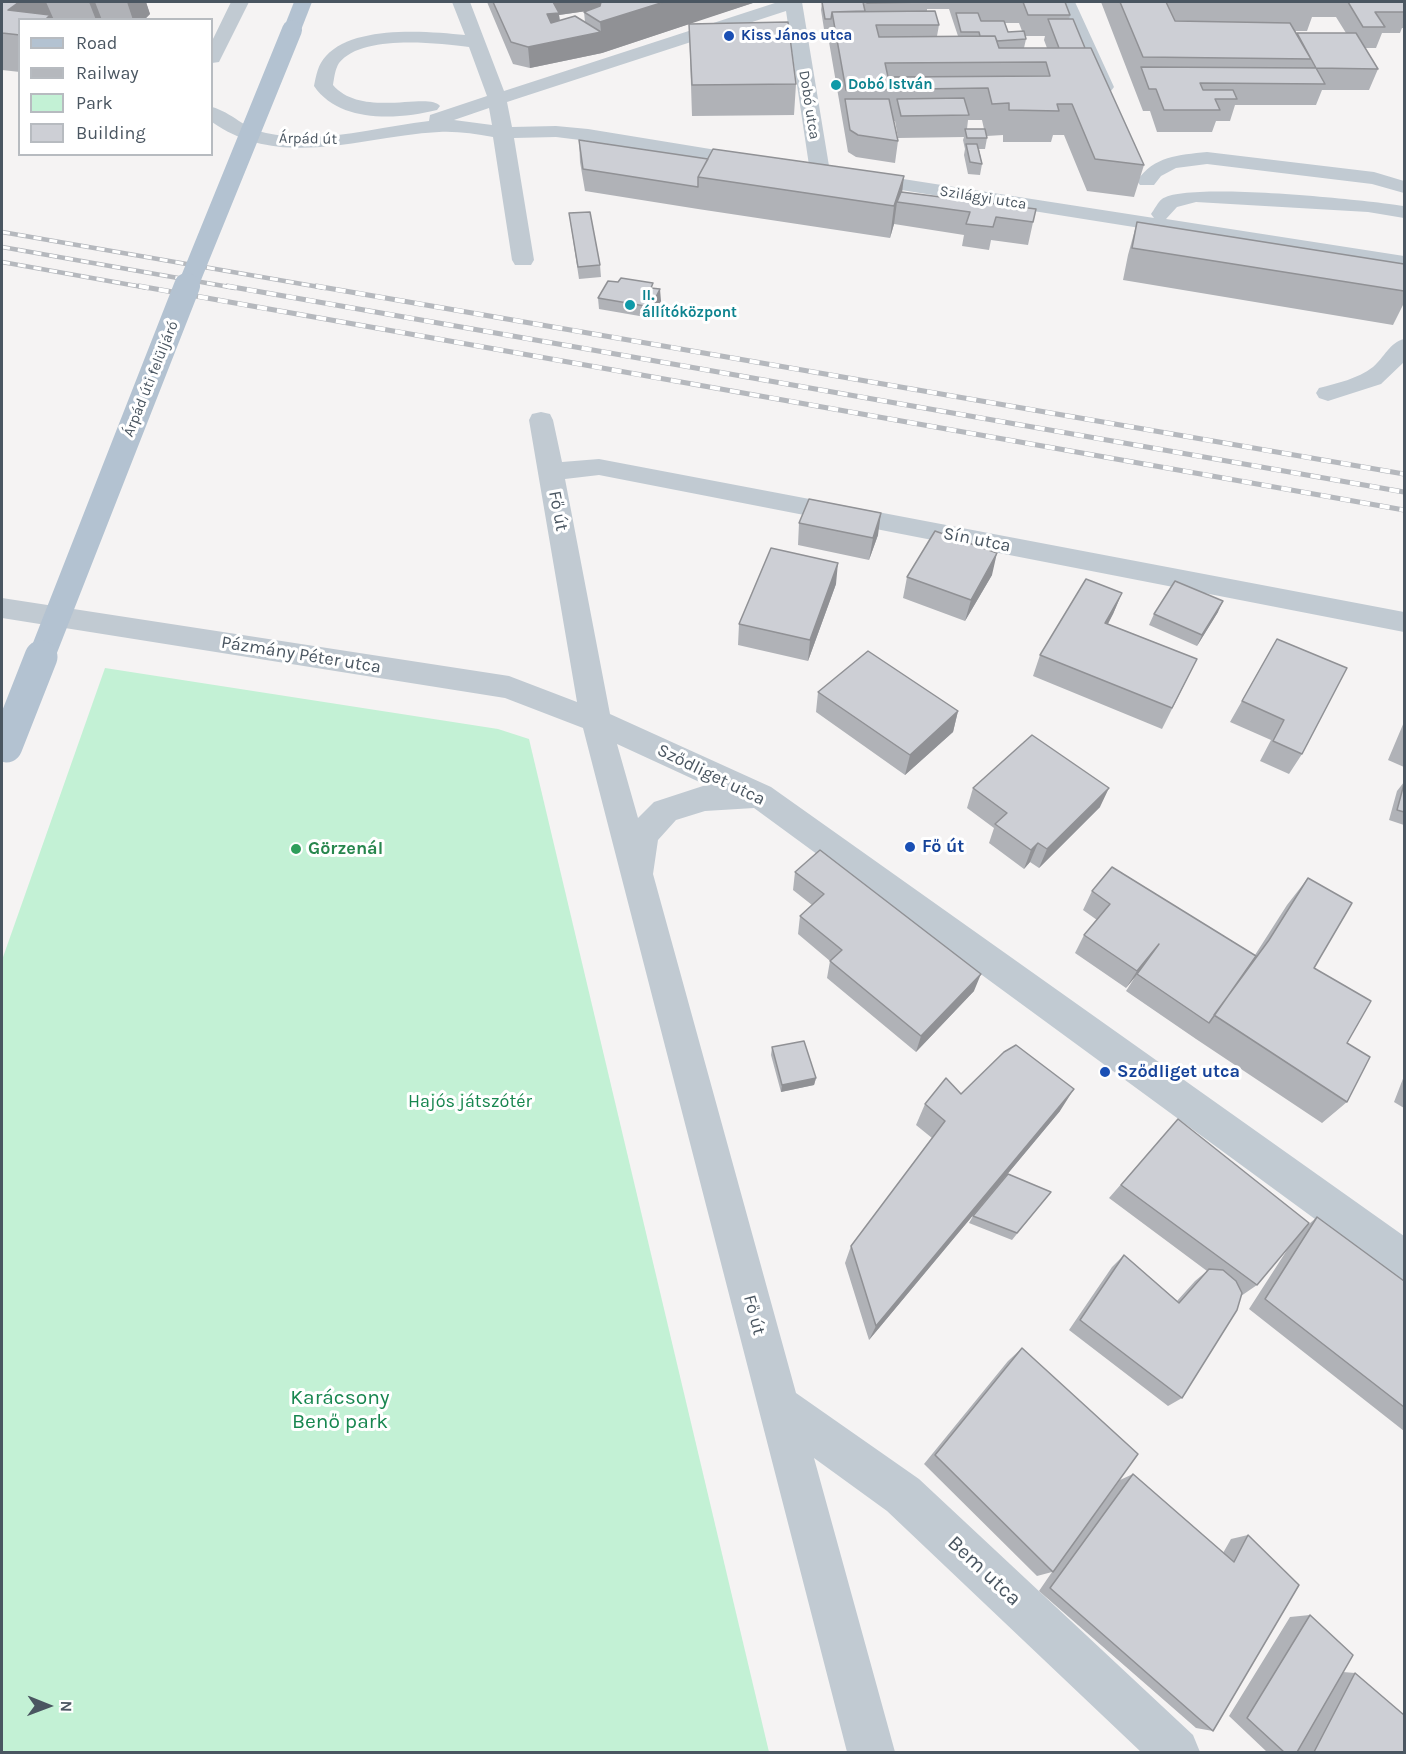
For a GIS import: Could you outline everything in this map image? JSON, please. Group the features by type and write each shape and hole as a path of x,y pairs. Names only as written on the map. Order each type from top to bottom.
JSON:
{"main road":[{"name":"Árpád úti felüljáró","path":"4,752 209,231 303,2"}],"street":[{"path":"213,56 240,2"},
{"path":"461,2 497,97 523,260"},
{"path":"497,97 794,2"},
{"name":"Dobó utca","path":"794,2 820,172"},
{"path":"1066,2 1113,106"},
{"path":"468,108 453,104 387,110 362,108 328,95 323,86 331,61 340,53 358,45 405,37 476,42"},
{"path":"497,97 527,120 562,132"},
{"name":"Árpád út","path":"410,128 497,97"},
{"name":"Árpád út","path":"213,114 237,130 264,138 296,142 327,142 410,128 460,125 504,132"},
{"path":"504,132 562,132 773,165"},
{"path":"1147,181 1154,172 1171,162 1207,158 1374,178 1404,187"},
{"path":"1137,160 1164,220"},
{"name":"Szilágyi utca","path":"796,168 1164,220 1404,262"},
{"path":"1164,220 1170,202 1195,196 1368,206 1404,212"},
{"path":"1328,393 1369,381 1390,367 1404,346"},
{"name":"Fő út","path":"541,420 596,721 871,1752"},
{"name":"Sín utca","path":"550,472 599,467 1404,622"},
{"name":"Pázmány Péter utca","path":"2,608 509,687 596,721"},
{"name":"Sződliget utca","path":"596,721 760,796 1404,1260"},
{"path":"638,880 642,835 666,811 705,798 760,796"},
{"name":"Bem utca","path":"778,1406 903,1495 1176,1752"}],"green space":[{"name":"Karácsony Benő park","path":"105,668 498,729 529,739 769,1752 2,1752 2,960"}],"building":[{"path":"2,2 19,2 8,10 50,15 47,18 18,18 18,35 2,33"},
{"path":"493,2 553,2 559,13 547,14 551,23 575,16 601,32 528,47 511,42"},
{"path":"601,2 664,2 600,22 584,12 600,6"},
{"path":"822,2 863,2 865,11 832,12 831,19 825,19"},
{"path":"866,2 928,2 867,3"},
{"path":"1023,2 1065,2 1070,15 1028,15"},
{"path":"1120,2 1166,2 1175,21 1290,23 1311,59 1143,57"},
{"path":"1348,2 1404,2 1404,12 1375,12 1385,27 1363,27"},
{"path":"935,11 939,25 876,25 879,37 995,36 999,48 1091,48 1144,165 1095,159 1072,104 1057,104 1059,111 1009,110 1009,103 992,104 988,88 846,90 832,12","holes":["1046,62 1050,76 888,77 885,63"]},
{"path":"956,13 978,13 981,21 1004,21 1008,32 1024,31 1026,39 997,41 995,36 980,36 979,32 961,32"},
{"path":"1048,19 1073,19 1085,48 1059,48"},
{"path":"788,22 796,84 692,85 689,24"},
{"path":"1297,33 1356,33 1378,69 1316,68"},
{"path":"1141,67 1316,68 1325,84 1200,83 1203,90 1233,90 1237,99 1215,99 1220,110 1164,110 1156,89 1149,89"},
{"path":"964,98 969,115 901,116 897,99"},
{"path":"845,99 889,99 898,141 858,135 850,130"},
{"path":"965,129 985,129 987,138 967,138"},
{"path":"579,140 708,159 698,177 698,187 583,169"},
{"path":"966,144 977,144 982,164 970,162"},
{"path":"713,149 904,176 894,206 698,177"},
{"path":"901,192 1036,209 1033,222 996,217 993,227 966,224 970,212 897,202"},
{"path":"590,212 600,265 578,267 569,213"},
{"path":"1137,222 1404,264 1404,291 1132,248"},
{"path":"621,278 653,283 651,288 660,289 651,307 598,298 608,281 618,282"},
{"path":"809,499 881,513 873,538 799,523"},
{"path":"935,531 997,553 971,600 907,577"},
{"path":"771,548 838,563 810,640 739,624"},
{"path":"1086,579 1122,593 1105,623 1197,659 1172,708 1040,655"},
{"path":"1175,581 1223,601 1202,635 1154,614"},
{"path":"1277,639 1347,668 1302,754 1273,741 1284,720 1242,701"},
{"path":"868,651 958,711 910,755 818,692"},
{"path":"1032,735 1109,788 1047,849 1038,843 1031,850 995,824 1007,813 973,788"},
{"path":"1404,784 1404,812 1397,810"},
{"path":"820,850 981,974 921,1036 830,961 842,950 800,916 824,894 795,872"},
{"path":"1112,867 1256,956 1209,1023 1137,974 1159,944 1137,971 1084,935 1110,904 1092,891"},
{"path":"1308,878 1352,903 1314,968 1371,1001 1347,1043 1370,1057 1347,1102 1214,1015 1269,940"},
{"path":"804,1041 816,1078 782,1085 772,1047"},
{"path":"1016,1045 1074,1089 876,1326 851,1246 945,1121 925,1104 946,1078 961,1094 1004,1052"},
{"path":"1178,1119 1309,1223 1257,1285 1121,1185"},
{"path":"1008,1174 1051,1192 1017,1233 973,1216"},
{"path":"1317,1217 1404,1281 1404,1407 1265,1299"},
{"path":"1124,1255 1179,1303 1209,1269 1223,1270 1236,1281 1242,1293 1237,1310 1182,1398 1080,1320"},
{"path":"1022,1348 1138,1454 1053,1572 935,1455"},
{"path":"1133,1474 1234,1562 1248,1535 1299,1585 1213,1731 1050,1588"},
{"path":"1310,1615 1353,1655 1297,1752 1284,1752 1247,1718"},
{"path":"1355,1673 1404,1715 1404,1752 1314,1752"}],"railway":[{"path":"2,232 325,288"},
{"path":"2,247 235,288"},
{"path":"2,262 148,288"},
{"path":"139,286 1404,510"},
{"path":"227,286 1404,492"},
{"path":"316,286 1404,474"}],"place":[{"name":"Kiss János utca","path":"729,36"},
{"name":"Dobó István","path":"836,85"},
{"name":"II. állítóközpont","path":"630,305"},
{"name":"Fő út","path":"910,847"},
{"name":"Görzenál","path":"296,849"},
{"name":"Sződliget utca","path":"1105,1072"}],"park label":[{"name":"Hajós játszótér","path":"470,1102"}]}
